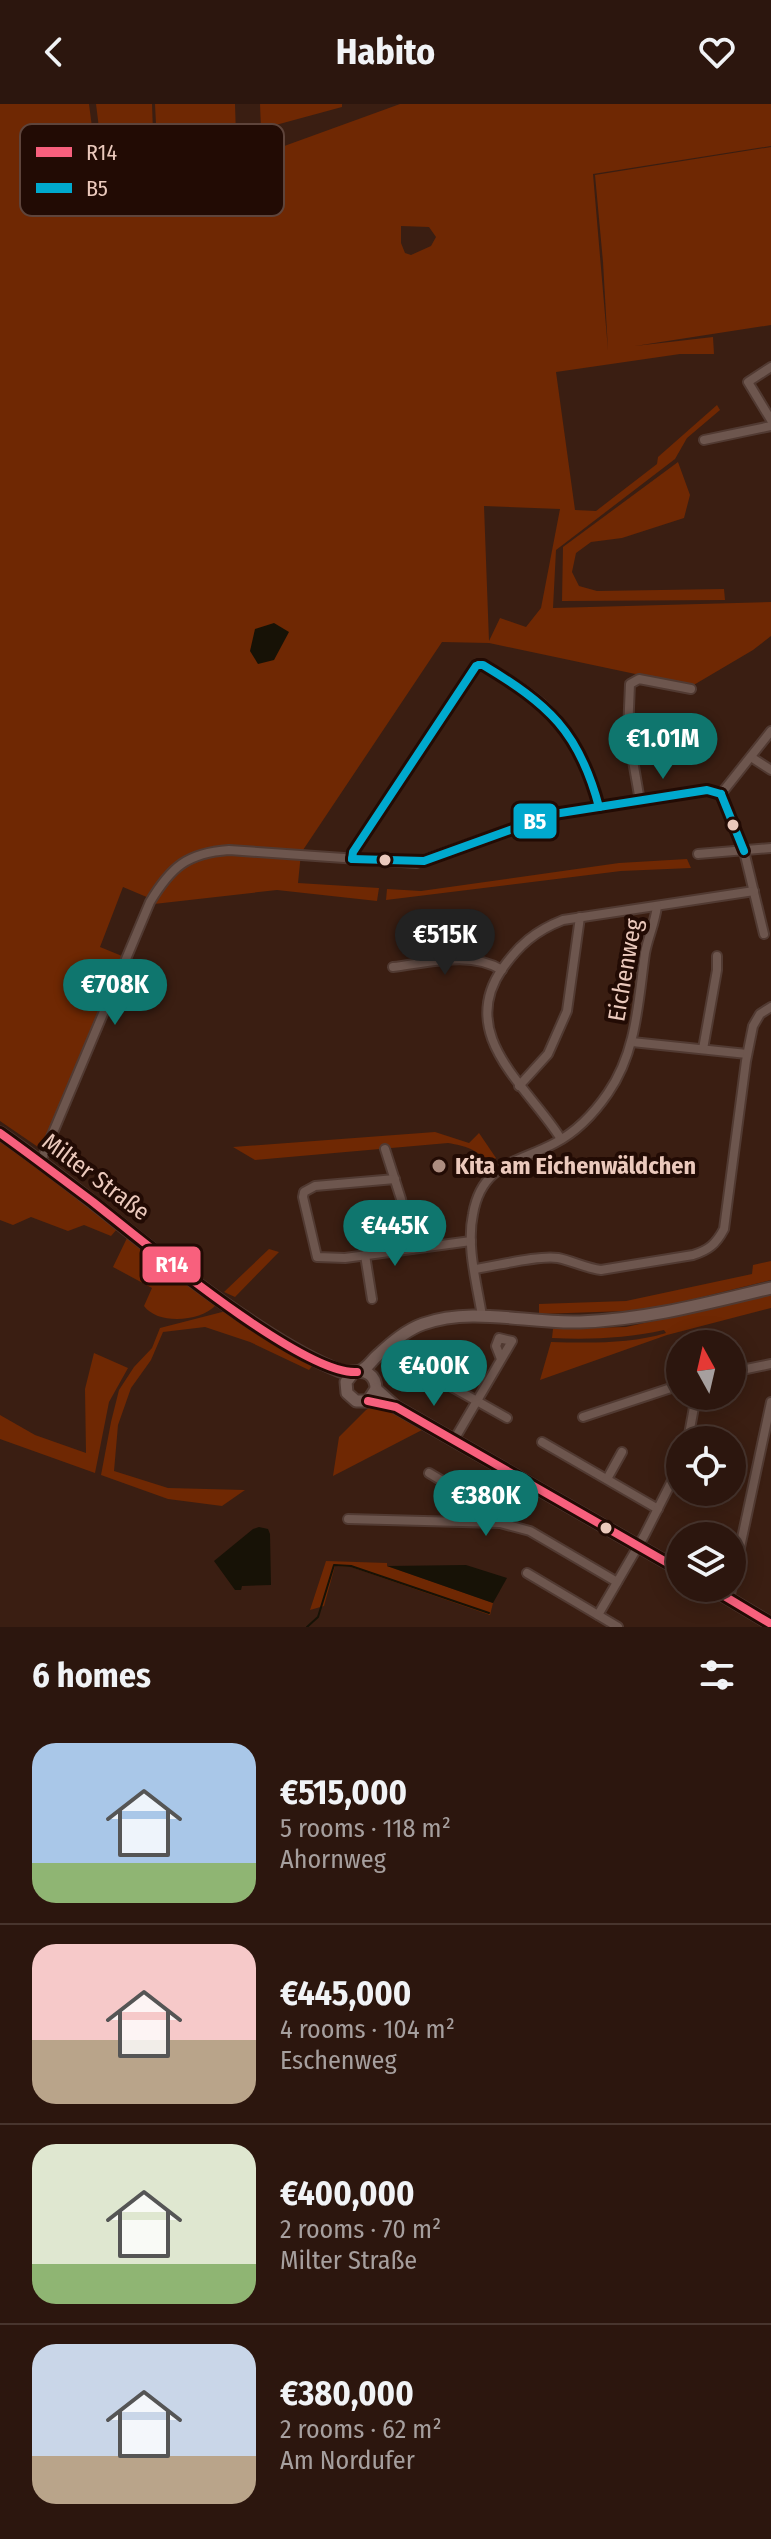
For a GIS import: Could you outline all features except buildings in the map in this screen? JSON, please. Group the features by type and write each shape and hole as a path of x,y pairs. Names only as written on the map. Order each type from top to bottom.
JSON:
{"main road":[{"name":"Milter Straße","path":"0,1133 41,1161 222,1303 324,1365 345,1385"},
{"path":"666,1562 396,1407 352,1399 345,1385 405,1333 424,1323 445,1318 482,1316 577,1322 627,1319 771,1288"},
{"path":"368,1401 376,1385 377,1367 386,1349"},
{"name":"Milter Straße","path":"324,1365 357,1372"},
{"path":"357,1372 370,1374 396,1407"},
{"path":"734,1602 771,1624"}],"street":[{"path":"771,367 748,382 771,420"},
{"path":"704,440 771,426"},
{"path":"352,859 353,852 479,665 521,689 553,715 578,752 599,807"},
{"path":"640,801 628,732 630,684 639,679 691,689"},
{"path":"721,794 771,731"},
{"path":"751,757 771,770"},
{"path":"41,1161 150,902 170,872 206,852 229,850 424,861 554,814 707,790 721,794"},
{"path":"721,794 744,851 764,934"},
{"path":"698,854 771,848"},
{"name":"Eichenweg","path":"482,1316 471,1241 478,1197 494,1173 506,1164 561,1139 580,1125 608,1094 632,1042 646,950 657,906 754,891"},
{"path":"561,1139 519,1086 500,1056 487,1025 494,980 518,947 554,924 580,917 657,906"},
{"path":"519,1086 548,1054 567,1011 580,917"},
{"path":"703,1049 717,956"},
{"path":"393,967 472,959 502,970"},
{"path":"475,1269 559,1258 601,1270 693,1255 717,1243 724,1229 753,1026 760,1014 771,1007"},
{"name":"Eichenweg","path":"632,1042 747,1054"},
{"path":"385,1149 412,1249"},
{"path":"395,1179 315,1186 304,1192 317,1257 345,1258 471,1241"},
{"path":"365,1255 372,1299"},
{"path":"454,1440 501,1359"},
{"path":"746,1369 771,1364"},
{"path":"427,1373 507,1418"},
{"path":"583,1417 666,1390"},
{"path":"745,1522 771,1402"},
{"path":"542,1442 658,1509"},
{"path":"607,1479 622,1452"},
{"path":"429,1473 471,1498 471,1521"},
{"path":"598,1615 666,1493"},
{"path":"348,1519 500,1523 530,1531 617,1582"},
{"path":"527,1573 618,1627"}],"shaded area":[{"path":"0,104 89,104 92,124 20,124 20,216 284,216 284,146 400,104 771,104 771,146 593,174 608,350 595,175 771,147 771,325 635,346 713,337 714,354 680,354 556,372 575,510 596,511 657,464 658,457 717,405 720,410 687,438 675,459 556,550 553,608 771,602 771,636 692,686 489,643 442,642 301,853 298,883 379,888 377,901 277,890 154,904 149,898 123,887 100,947 122,956 45,1142 38,1147 0,1121","holes":["401,226 429,227 436,237 431,246 411,255 405,253 401,243","484,506 560,509 541,608 526,627 500,618 489,641"]},
{"path":"96,104 152,104 153,124 98,124"},
{"path":"155,104 235,104 236,124 156,124"},
{"path":"260,104 342,104 342,107 279,124 261,124"},
{"path":"678,462 690,495 684,518 622,538 591,542 576,553 572,572 579,586 597,591 724,589 725,600 562,601 563,547"},
{"path":"274,623 289,632 274,660 258,664 250,651 255,629"},
{"path":"687,859 691,868 621,871 386,900 387,889 421,891 619,863"},
{"path":"435,1132 469,1143 479,1133 496,1158 489,1164 471,1149 448,1143 255,1160 233,1147"},
{"path":"0,1140 118,1228 111,1236 84,1225 68,1231 31,1217 13,1225 0,1220"},
{"path":"127,1238 216,1305 190,1318 169,1319 150,1312 144,1306 152,1288 113,1267"},
{"path":"269,1249 279,1252 235,1297 224,1292"},
{"path":"771,1261 771,1280 670,1305 626,1311 539,1314 539,1304 626,1301 752,1274 753,1265"},
{"path":"771,1295 771,1308 686,1330 666,1330 666,1333 664,1330 622,1337 552,1338 553,1329 626,1327"},
{"path":"226,1311 313,1365 309,1370 250,1342 205,1327 163,1332 151,1360 131,1388 118,1425 114,1471 168,1488 245,1490 222,1506 168,1499 101,1475 119,1390 134,1367 152,1348 160,1328"},
{"path":"666,1333 540,1380 551,1342 624,1341"},
{"path":"94,1353 128,1368 109,1402 95,1473 0,1439 0,1415 35,1435 86,1453 85,1389"},
{"path":"376,1404 422,1430 333,1476 339,1437"},
{"path":"259,1527 268,1529 270,1534 271,1585 242,1586 241,1590 235,1590 214,1561"},
{"path":"326,1561 387,1563 387,1566 493,1603 490,1615 351,1567 335,1566 324,1606 310,1610"},
{"path":"466,1565 507,1578 493,1603 387,1566"}],"waterway":[{"path":"307,1627 318,1617 334,1565 351,1566 489,1613"}],"transit line":[{"name":"B5","path":"479,665 526,693 558,722 582,758 599,807"},
{"name":"B5","path":"352,859 353,852 479,665"},
{"name":"B5","path":"352,859 424,861 554,814 707,790 721,794"},
{"name":"B5","path":"721,794 744,851"},
{"name":"R14","path":"0,1133 262,1330 332,1367 357,1372"},
{"name":"R14","path":"368,1401 396,1407 666,1562"},
{"name":"R14","path":"734,1602 771,1624"}],"place":[{"name":"Kita am Eichenwäldchen","path":"439,1166"}]}
